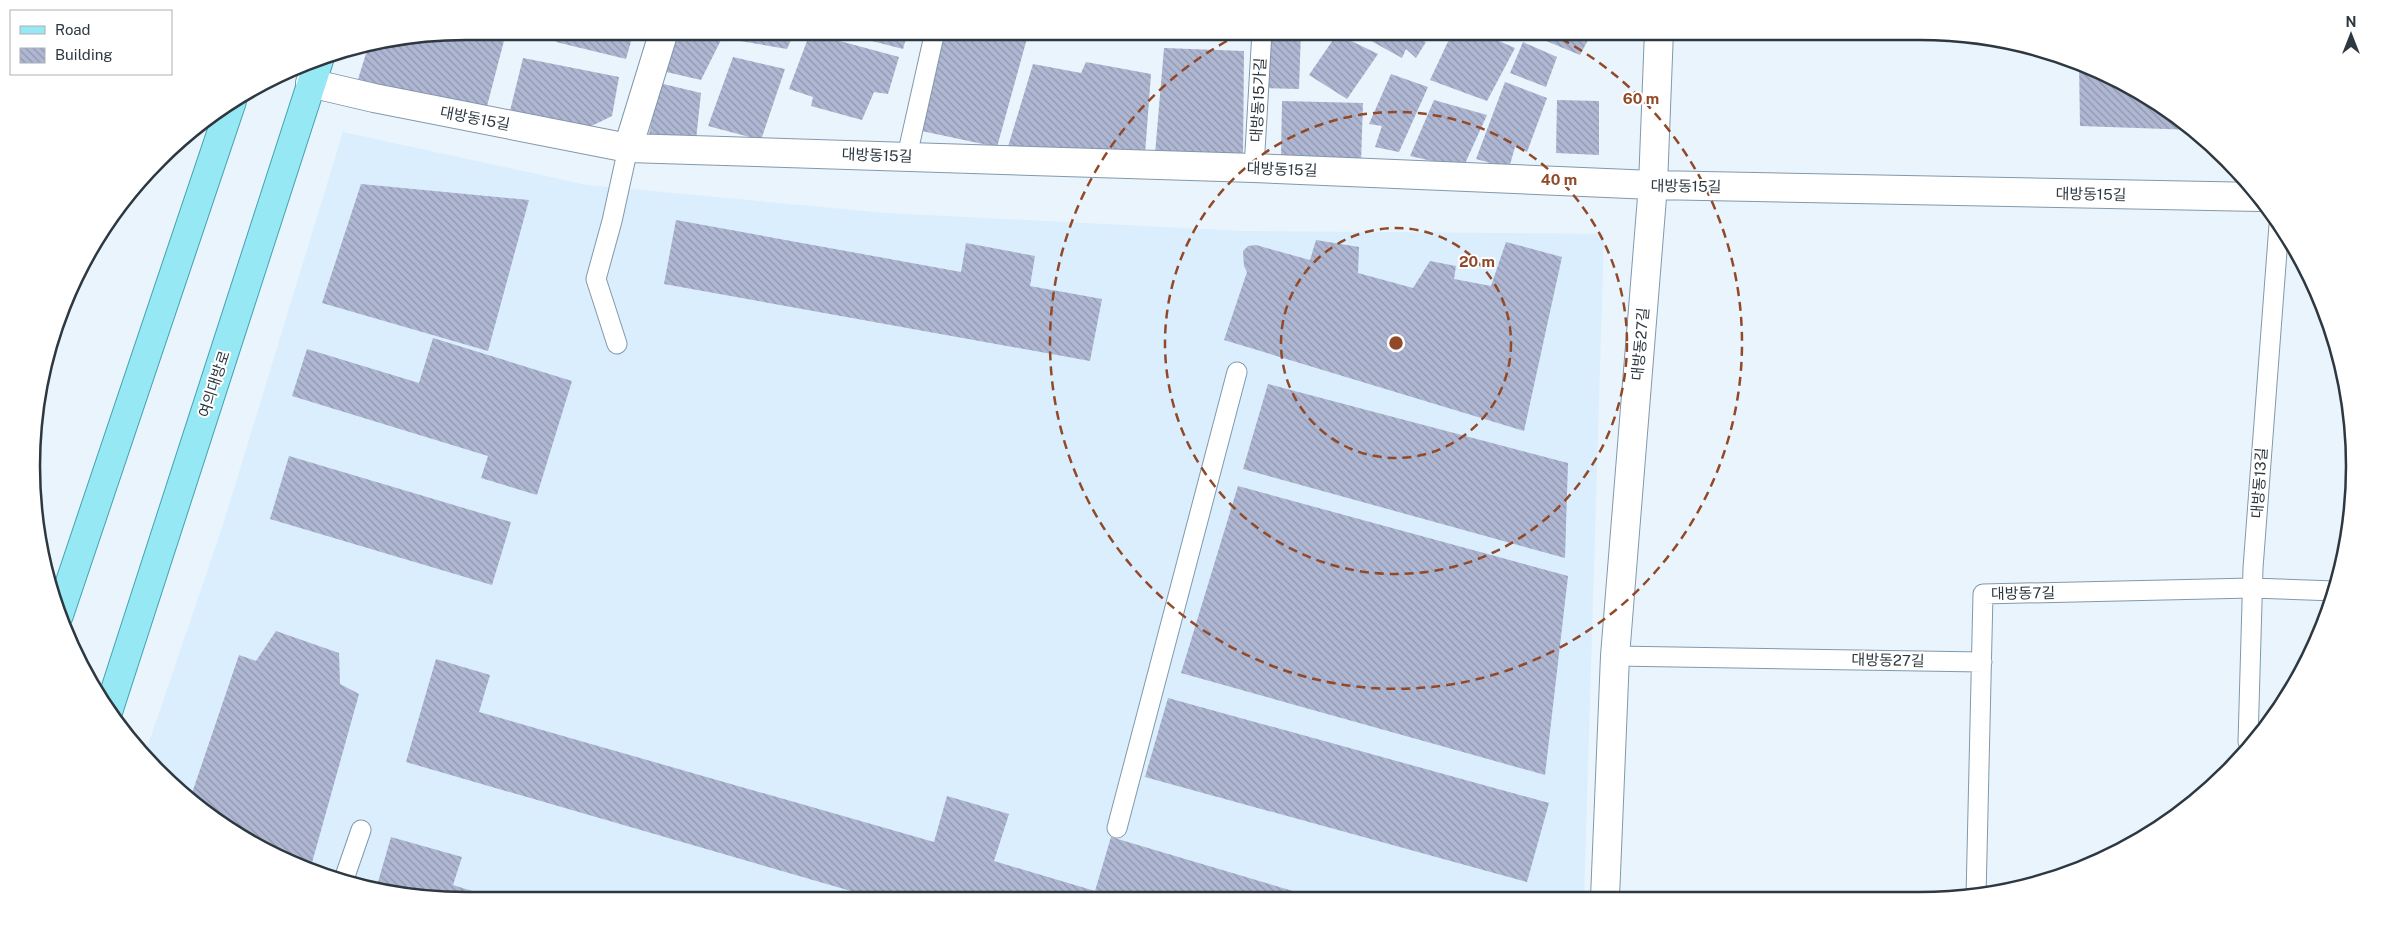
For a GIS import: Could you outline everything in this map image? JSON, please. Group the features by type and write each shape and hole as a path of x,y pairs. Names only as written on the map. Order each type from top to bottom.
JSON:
{"main road":[{"name":"여의대방로","path":"111,702 295,131 307,74"},
{"path":"63,603 228,113"}],"street":[{"path":"628,148 661,40"},
{"name":"대방동27길","path":"1605,892 1615,656 1653,185 1659,40"},
{"name":"대방동15길","path":"307,74 374,98 628,148 1254,168 1653,185 2250,197"}],"lane":[{"path":"907,156 934,40"},
{"name":"대방동15가길","path":"1254,168 1261,40"},
{"path":"617,344 596,279 612,220 628,148"},
{"name":"대방동13길","path":"2248,737 2252,588 2278,236"},
{"path":"1117,828 1237,372"},
{"name":"대방동7길","path":"1976,888 1983,594 2252,588 2327,591"},
{"name":"대방동27길","path":"1615,656 1982,662"},
{"path":"346,874 360,830"}],"shaded area":[{"path":"343,132 587,185 886,213 1242,231 1604,234 1584,892 466,892 410,888 356,877 303,860 253,835 229,820 185,786 147,748 222,528"}],"building":[{"path":"504,40 486,110 356,86 366,52 383,48 438,41"},
{"path":"557,40 631,40 626,59 556,42"},
{"path":"673,40 721,40 701,80 662,71"},
{"path":"734,40 791,40 787,49"},
{"path":"807,40 836,40 899,57 888,94 874,92 862,120 811,106 813,97 789,89"},
{"path":"868,40 906,40 903,49"},
{"path":"939,40 1027,40 997,147 917,130"},
{"path":"1267,40 1301,40 1299,89 1264,88"},
{"path":"1333,40 1349,40 1378,54 1347,99 1309,75"},
{"path":"1369,40 1420,40 1426,42 1416,58 1406,49 1402,58"},
{"path":"1449,40 1497,40 1515,48 1487,101 1430,80"},
{"path":"1544,40 1588,40 1580,55"},
{"path":"1523,42 1557,57 1546,87 1510,73"},
{"path":"1164,48 1244,51 1243,155 1155,154"},
{"path":"733,57 785,69 761,140 708,126"},
{"path":"523,58 619,77 612,116 579,132 509,115"},
{"path":"1086,62 1151,74 1145,154 1007,150 1033,64 1081,73"},
{"path":"2079,71 2133,97 2181,130 2080,126"},
{"path":"1391,74 1428,87 1399,152 1375,147 1382,126 1369,124"},
{"path":"1505,82 1547,98 1527,152 1515,147 1509,168 1476,159"},
{"path":"659,83 701,93 696,140 649,134"},
{"path":"1434,100 1487,115 1463,168 1410,156"},
{"path":"1557,100 1599,101 1599,155 1556,153"},
{"path":"1282,101 1363,103 1361,162 1281,158"},
{"path":"361,184 529,200 488,351 322,303"},
{"path":"676,220 961,272 966,243 1035,256 1030,286 1102,299 1090,361 664,284"},
{"path":"1316,240 1359,247 1358,273 1413,288 1430,261 1456,266 1454,279 1491,286 1506,242 1562,257 1524,431 1224,340 1247,272 1244,266 1243,251 1248,246 1256,245 1310,260"},
{"path":"433,338 572,381 537,495 481,478 488,456 292,396 307,349 419,383"},
{"path":"1268,384 1568,463 1565,558 1243,469"},
{"path":"289,456 511,522 492,585 270,519"},
{"path":"1238,486 1568,576 1545,775 1181,673"},
{"path":"276,631 339,653 340,684 359,694 312,863 253,835 229,820 192,792 239,655 256,661"},
{"path":"436,659 490,675 479,712 934,842 947,796 1009,814 994,861 1095,891 1111,837 1296,892 854,892 406,762"},
{"path":"1168,698 1549,803 1527,882 1145,777"},
{"path":"391,837 462,857 453,885 475,892 438,891 378,883"}]}
